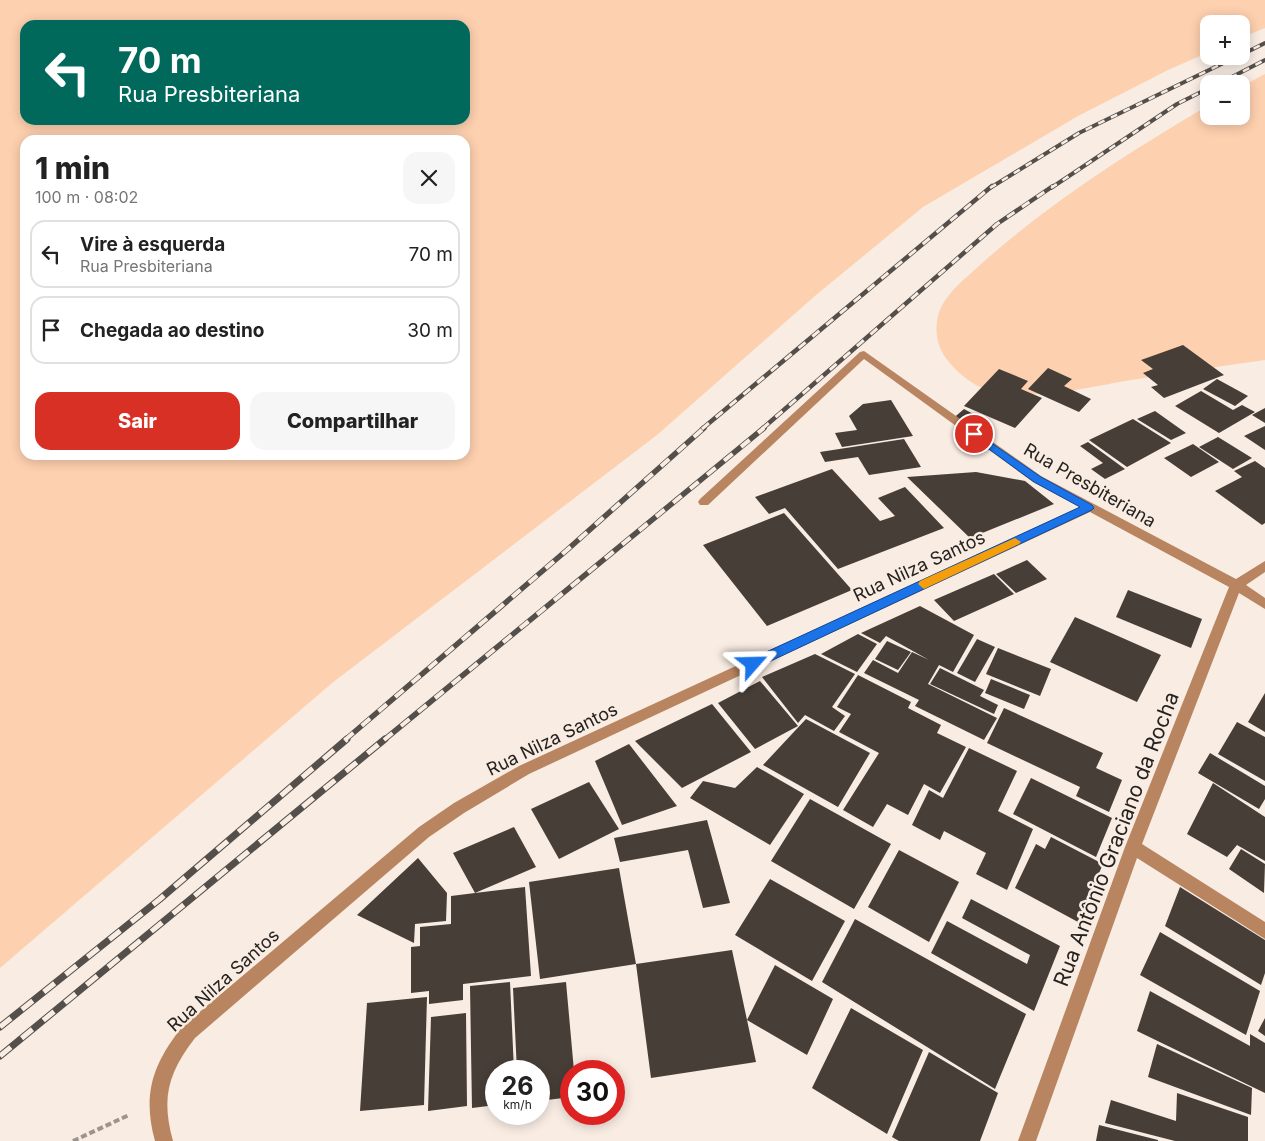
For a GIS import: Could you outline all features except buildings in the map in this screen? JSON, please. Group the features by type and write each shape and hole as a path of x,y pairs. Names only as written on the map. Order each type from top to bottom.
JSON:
{"street":[{"name":"Rua Presbiteriana","path":"704,502 864,354 1037,480 1236,586 1265,604"},
{"name":"Rua Nilza Santos","path":"164,1141 158,1102 159,1083 174,1050 189,1032 424,832 459,808 524,770 1089,508"},
{"path":"1236,586 1265,566"},
{"name":"Rua Antônio Graciano da Rocha","path":"1027,1141 1133,847 1236,586"},
{"path":"1133,847 1265,931"}],"path":[{"path":"73,1141 158,1102"}],"shaded area":[{"path":"0,0 1265,0 1265,28 1250,34 1250,15 1200,15 1200,56 1168,70 1078,116 923,207 816,295 657,435 332,683 0,968"},
{"path":"1265,74 1265,360 1041,394 1005,393 989,390 977,386 953,366 945,357 940,347 937,335 937,322 945,301 961,282 1007,242 1062,199 1119,160 1200,110 1200,125 1250,125 1250,82"}],"railway":[{"path":"1250,50 1265,43"},
{"path":"1236,75 1265,60"},
{"path":"990,188 1079,133 1219,65"},
{"path":"1051,188 1177,104 1200,92"},
{"path":"702,429 992,186"},
{"path":"762,429 997,224 1053,186"},
{"path":"345,740 567,550 704,428"},
{"path":"384,740 764,428"},
{"path":"0,1027 160,899 347,739"},
{"path":"0,1056 385,739"}],"slow traffic":[{"path":"924,584 1015,542"}],"route":[{"path":"753,664 1089,508 1037,480 974,434"}]}
